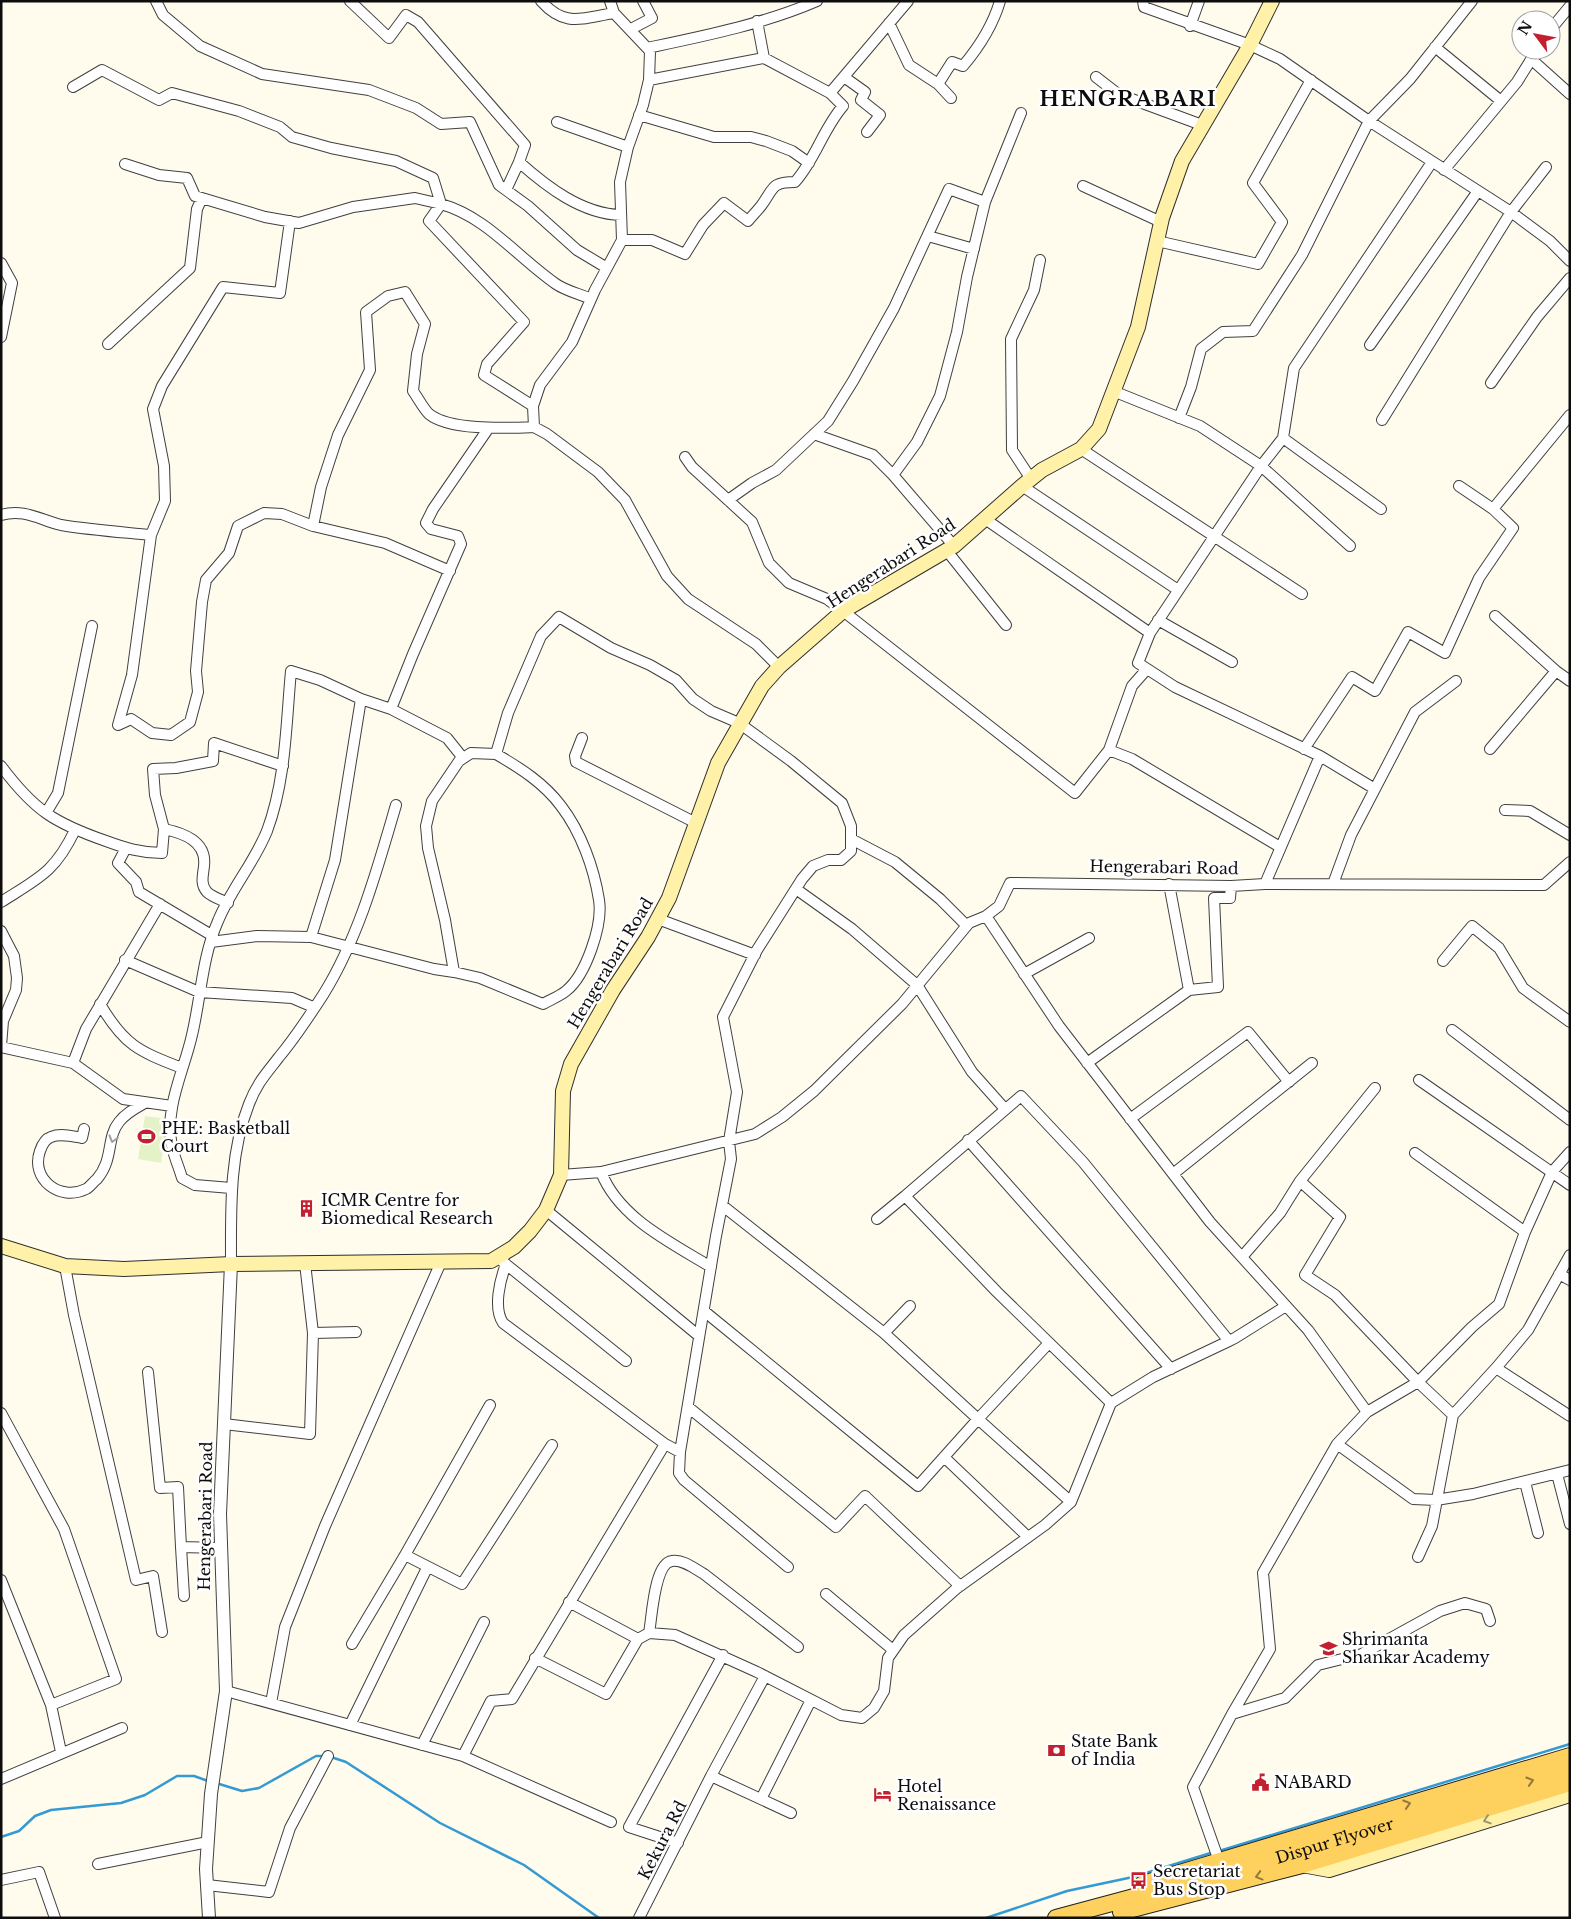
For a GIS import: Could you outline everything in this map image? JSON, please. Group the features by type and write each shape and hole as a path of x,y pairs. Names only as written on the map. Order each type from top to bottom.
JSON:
{"main road":[{"name":"Hengerabari Road","path":"1,1246 65,1266 124,1269 230,1264 502,1261 530,1232 546,1210 561,1175 563,1091 571,1064 613,990 658,919 668,898 718,764 739,723 762,686 779,667 843,611 951,548 1026,482 1042,470 1081,449 1099,429 1138,326 1161,222 1182,161 1250,45 1272,1"},
{"path":"1098,1913 1107,1898 1119,1892 1217,1854 1570,1756"},
{"name":"Dispur Flyover","path":"1098,1913 1176,1886 1570,1769"},
{"path":"1056,1918 1098,1913 1302,1865 1570,1783"},
{"path":"1302,1865 1329,1870 1570,1795"},
{"path":"1515,1800 1533,1806"}],"street":[{"path":"156,1 164,16 200,46 262,74 369,90 416,108 441,124 470,122 499,185 528,206 577,250 607,268"},
{"path":"350,1 389,38 406,15 418,22 525,145 506,190"},
{"path":"541,1 551,13 572,20 614,13"},
{"path":"534,427 533,406 540,385 572,342 591,299 622,240 620,182 628,147 649,80 650,51 614,13 610,1"},
{"path":"631,29 652,18 643,1"},
{"path":"647,48 794,11 817,1"},
{"path":"830,93 908,1"},
{"path":"938,84 952,62 963,66 973,54 987,32 1000,1"},
{"path":"1143,1 1144,7 1190,26 1250,45 1280,59 1369,121 1511,212 1550,242 1570,261"},
{"path":"1190,26 1199,1"},
{"path":"1179,418 1191,386 1201,349 1223,332 1253,331 1302,255 1369,121 1410,79 1472,1"},
{"path":"1561,17 1570,6"},
{"path":"757,21 764,58"},
{"path":"890,23 909,65 938,84 951,98"},
{"path":"1435,47 1501,101"},
{"path":"622,240 652,240 685,254 703,224 724,203 748,221 762,205 770,189 782,182 794,182 805,171 834,117 843,106 830,93 764,58 649,80"},
{"path":"1444,170 1501,101 1530,60"},
{"path":"1532,60 1569,93"},
{"path":"73,87 102,70 159,100 172,93 239,111 280,127 292,137 331,148 396,161 433,178 440,204 429,221 524,322 487,364 484,375 533,406"},
{"path":"844,76 865,92 861,100 880,115 868,132"},
{"path":"1096,77 1118,94 1202,124"},
{"path":"1157,241 1258,264 1282,222 1253,183 1311,80"},
{"path":"893,475 917,442 940,396 957,332 985,202 1021,112"},
{"path":"639,115 714,137 751,137 766,141 792,151 809,163"},
{"path":"556,122 628,147"},
{"path":"519,162 538,180 569,199 602,214 620,215"},
{"path":"1375,789 1320,756 1175,687 1138,663 1150,633 1158,620 1261,466 1283,438 1294,368 1432,162"},
{"path":"125,164 158,174 187,178 195,196 265,217 299,223 353,207 415,198 458,209 479,221 558,285 591,299"},
{"path":"1382,420 1511,212 1546,168"},
{"path":"1083,186 1161,222"},
{"path":"728,500 752,483 776,470 828,421 894,308 948,190 985,202"},
{"path":"1370,346 1478,191"},
{"path":"108,344 190,268 197,209 202,198"},
{"path":"290,221 280,293 223,288 162,386 153,409 164,466 165,501 151,535 132,675 118,725 131,719 152,733 171,735 190,722 198,692 196,671 202,602 206,580 229,552 238,526 264,513 282,514 313,526 385,543 450,571"},
{"path":"928,236 974,249"},
{"path":"1040,260 1034,290 1011,339 1012,450 1026,482 1178,590"},
{"path":"1,263 12,283 1,337"},
{"path":"1491,383 1537,317 1570,278"},
{"path":"313,526 321,488 338,435 370,370 366,312 388,296 406,292 425,324 417,354 413,391 429,414 455,424 488,428 534,427 547,434 598,472 625,500 667,576 688,599 756,644 779,667"},
{"path":"1113,391 1200,426 1261,466 1350,546"},
{"path":"1493,509 1570,415"},
{"path":"391,709 461,544 461,539 458,536 431,529 426,523 433,509 488,428"},
{"path":"814,434 872,454 893,475 951,548 1006,624"},
{"path":"1283,438 1381,509"},
{"path":"1081,449 1302,594"},
{"path":"684,457 752,522 770,563 789,583 827,600 843,611 1075,793 1109,750 1132,686 1147,669"},
{"path":"1304,749 1352,677 1375,691 1408,632 1445,653 1479,578 1513,528 1493,509 1459,486"},
{"path":"1,515 12,511 33,514 59,524 151,535"},
{"path":"985,520 1150,633"},
{"path":"1495,616 1556,671 1570,681"},
{"path":"496,754 508,713 541,636 559,617 611,648 650,665 676,680 693,699 711,711 739,723 791,761 842,803 851,826 851,851 841,860 828,860 813,866 796,889 755,955 723,1017 737,1092 729,1141 731,1159 680,1452 679,1473 684,1480 788,1567"},
{"path":"1158,620 1232,662"},
{"path":"46,813 58,793 92,626"},
{"path":"232,1188 195,1185 182,1178 172,1144 172,1106 192,1035 199,992 218,920 267,831 283,766 290,671 320,680 361,699 391,709 447,738 463,758"},
{"path":"1490,749 1556,671"},
{"path":"1334,884 1351,835 1414,712 1456,681"},
{"path":"311,937 335,860 361,699"},
{"path":"582,738 575,756 576,762 696,823"},
{"path":"1,766 21,792 54,820 74,830 141,853 162,853 164,829 155,795 153,769 176,768 213,762 214,743 283,766"},
{"path":"1109,750 1132,759 1280,848"},
{"path":"126,848 118,863 136,882 139,892 212,939 257,936 311,937 348,945 434,969 480,978 543,1004 566,991 586,965 595,939 600,902 588,854 561,806 530,774 496,754 471,753 463,758 441,785 432,800 426,826 428,848 445,920 454,972"},
{"path":"1265,884 1320,756"},
{"path":"230,1264 232,1188 238,1146 248,1106 259,1080 280,1056 322,995 348,945 369,894 396,805"},
{"path":"1505,810 1530,812 1570,835"},
{"path":"164,829 184,833 194,839 202,852 205,865 201,879 207,892 228,903"},
{"path":"1,902 45,875 64,851 74,830"},
{"path":"851,839 895,862 940,899 966,925"},
{"name":"Hengerabari Road","path":"561,1175 601,1172 729,1141 755,1134 782,1117 814,1091 902,1004 966,925 986,916 999,906 1010,884 1231,886 1265,884 1544,885 1570,862"},
{"path":"1169,884 1189,990"},
{"path":"1088,1063 1189,990 1218,987 1214,898 1230,898 1231,886"},
{"path":"796,889 852,929 917,986 972,1072 1005,1109"},
{"path":"73,1063 86,1029 125,960 160,904"},
{"path":"986,916 1059,1026 1130,1119 1210,1222 1308,1330 1367,1412"},
{"path":"658,919 755,955"},
{"path":"1443,961 1472,926 1499,948 1524,988 1570,1022"},
{"path":"1,931 14,956 17,978 16,990 3,1021 1,1046 73,1063 123,1099 143,1104 172,1106"},
{"path":"1024,974 1089,938"},
{"path":"125,960 199,992 292,998 313,1007"},
{"path":"100,1004 115,1030 142,1053 182,1068"},
{"path":"1452,1030 1570,1120"},
{"path":"1130,1119 1248,1032 1289,1082"},
{"path":"1173,1174 1312,1063"},
{"path":"1419,1080 1570,1185"},
{"path":"1242,1257 1280,1213 1300,1181 1375,1088"},
{"path":"876,1219 1021,1096 1083,1162 1229,1341"},
{"path":"84,1129 82,1138 62,1135 50,1136 42,1144 36,1162 39,1174 56,1189 66,1193 85,1190 90,1186 108,1162 117,1124 129,1112 143,1104"},
{"path":"968,1140 1171,1369"},
{"path":"1217,1854 1193,1787 1232,1714 1270,1650 1263,1573 1337,1444 1367,1412 1418,1382 1472,1327 1499,1304 1525,1232 1552,1172 1570,1152"},
{"path":"1416,1153 1525,1232"},
{"path":"601,1172 607,1187 629,1213 657,1234 711,1267"},
{"path":"1300,1181 1340,1217 1305,1274 1335,1295 1418,1382 1453,1414"},
{"path":"904,1196 1111,1403"},
{"path":"723,1206 884,1333 1071,1502"},
{"path":"546,1210 699,1336"},
{"path":"1418,1557 1432,1526 1453,1414 1528,1330 1570,1255"},
{"path":"502,1261 626,1361"},
{"path":"502,1261 498,1308 499,1317 503,1323 665,1444 680,1452"},
{"path":"271,1703 285,1627 324,1526 441,1262"},
{"name":"Hengerabari Road","path":"209,1918 207,1885 211,1794 226,1691 220,1548 230,1264"},
{"path":"224,1424 310,1434 314,1333 305,1264"},
{"path":"65,1266 74,1315 136,1580 153,1576 162,1632"},
{"path":"1559,1274 1570,1280"},
{"path":"884,1333 910,1306"},
{"path":"534,1658 606,1694 638,1639 649,1633 675,1635 723,1655 841,1715 862,1718 874,1708 884,1691 888,1658 904,1635 960,1586 1028,1537 1071,1502 1111,1403 1171,1369 1229,1341 1286,1306"},
{"path":"704,1311 918,1486 1049,1343"},
{"path":"314,1333 356,1332"},
{"path":"1496,1368 1570,1416"},
{"path":"148,1372 160,1488 178,1487 184,1596"},
{"path":"352,1644 490,1405"},
{"path":"688,1407 836,1528 865,1496 960,1586"},
{"path":"1,1413 64,1529 116,1679 51,1705"},
{"path":"463,1756 491,1701 512,1698 534,1658 665,1444"},
{"path":"1337,1444 1413,1499 1436,1500 1525,1482 1570,1470"},
{"path":"405,1555 427,1568 462,1584 552,1445"},
{"path":"944,1456 1028,1537"},
{"path":"1558,1474 1570,1524"},
{"path":"1525,1482 1538,1532"},
{"path":"181,1547 220,1548"},
{"path":"649,1633 659,1573 664,1564 672,1561 689,1565 704,1574 798,1647"},
{"path":"350,1725 427,1568"},
{"path":"1,1580 51,1705 61,1752"},
{"path":"826,1594 894,1650"},
{"path":"569,1602 638,1639"},
{"path":"1232,1714 1285,1698 1318,1665 1362,1654 1440,1611 1465,1603 1486,1609 1490,1621"},
{"path":"422,1745 484,1622"},
{"path":"678,1843 629,1827 723,1655"},
{"name":"Kekura Rd","path":"639,1918 711,1776 765,1676"},
{"path":"226,1691 463,1756 611,1822"},
{"path":"761,1799 811,1700"},
{"path":"1,1778 122,1728"},
{"path":"207,1885 269,1892 290,1828 328,1756"},
{"path":"711,1776 791,1813"},
{"path":"98,1864 208,1842"},
{"path":"1,1880 39,1872 54,1918"}],"green space":[{"path":"145,1116 168,1119 161,1163 138,1159"}],"waterway":[{"path":"1219,1851 1570,1744"},
{"path":"216,1783 242,1791 259,1788 316,1756 326,1756"},
{"path":"331,1757 346,1762 440,1823 524,1865 599,1918"},
{"path":"1,1837 19,1831 35,1816 51,1810 121,1803 145,1795 177,1776 194,1776 208,1781"},
{"path":"986,1918 1067,1891 1133,1877 1214,1852"}],"place":[{"name":"PHE: Basketball Court","path":"147,1137"},
{"name":"ICMR Centre for Biomedical Research","path":"307,1209"},
{"name":"Shrimanta Shankar Academy","path":"1328,1648"},
{"name":"State Bank of India","path":"1057,1750"},
{"name":"NABARD","path":"1260,1782"},
{"name":"Hotel Renaissance","path":"883,1795"},
{"name":"Secretariat Bus Stop","path":"1139,1880"}],"district":[{"name":"HENGRABARI","path":"1128,99"}]}
